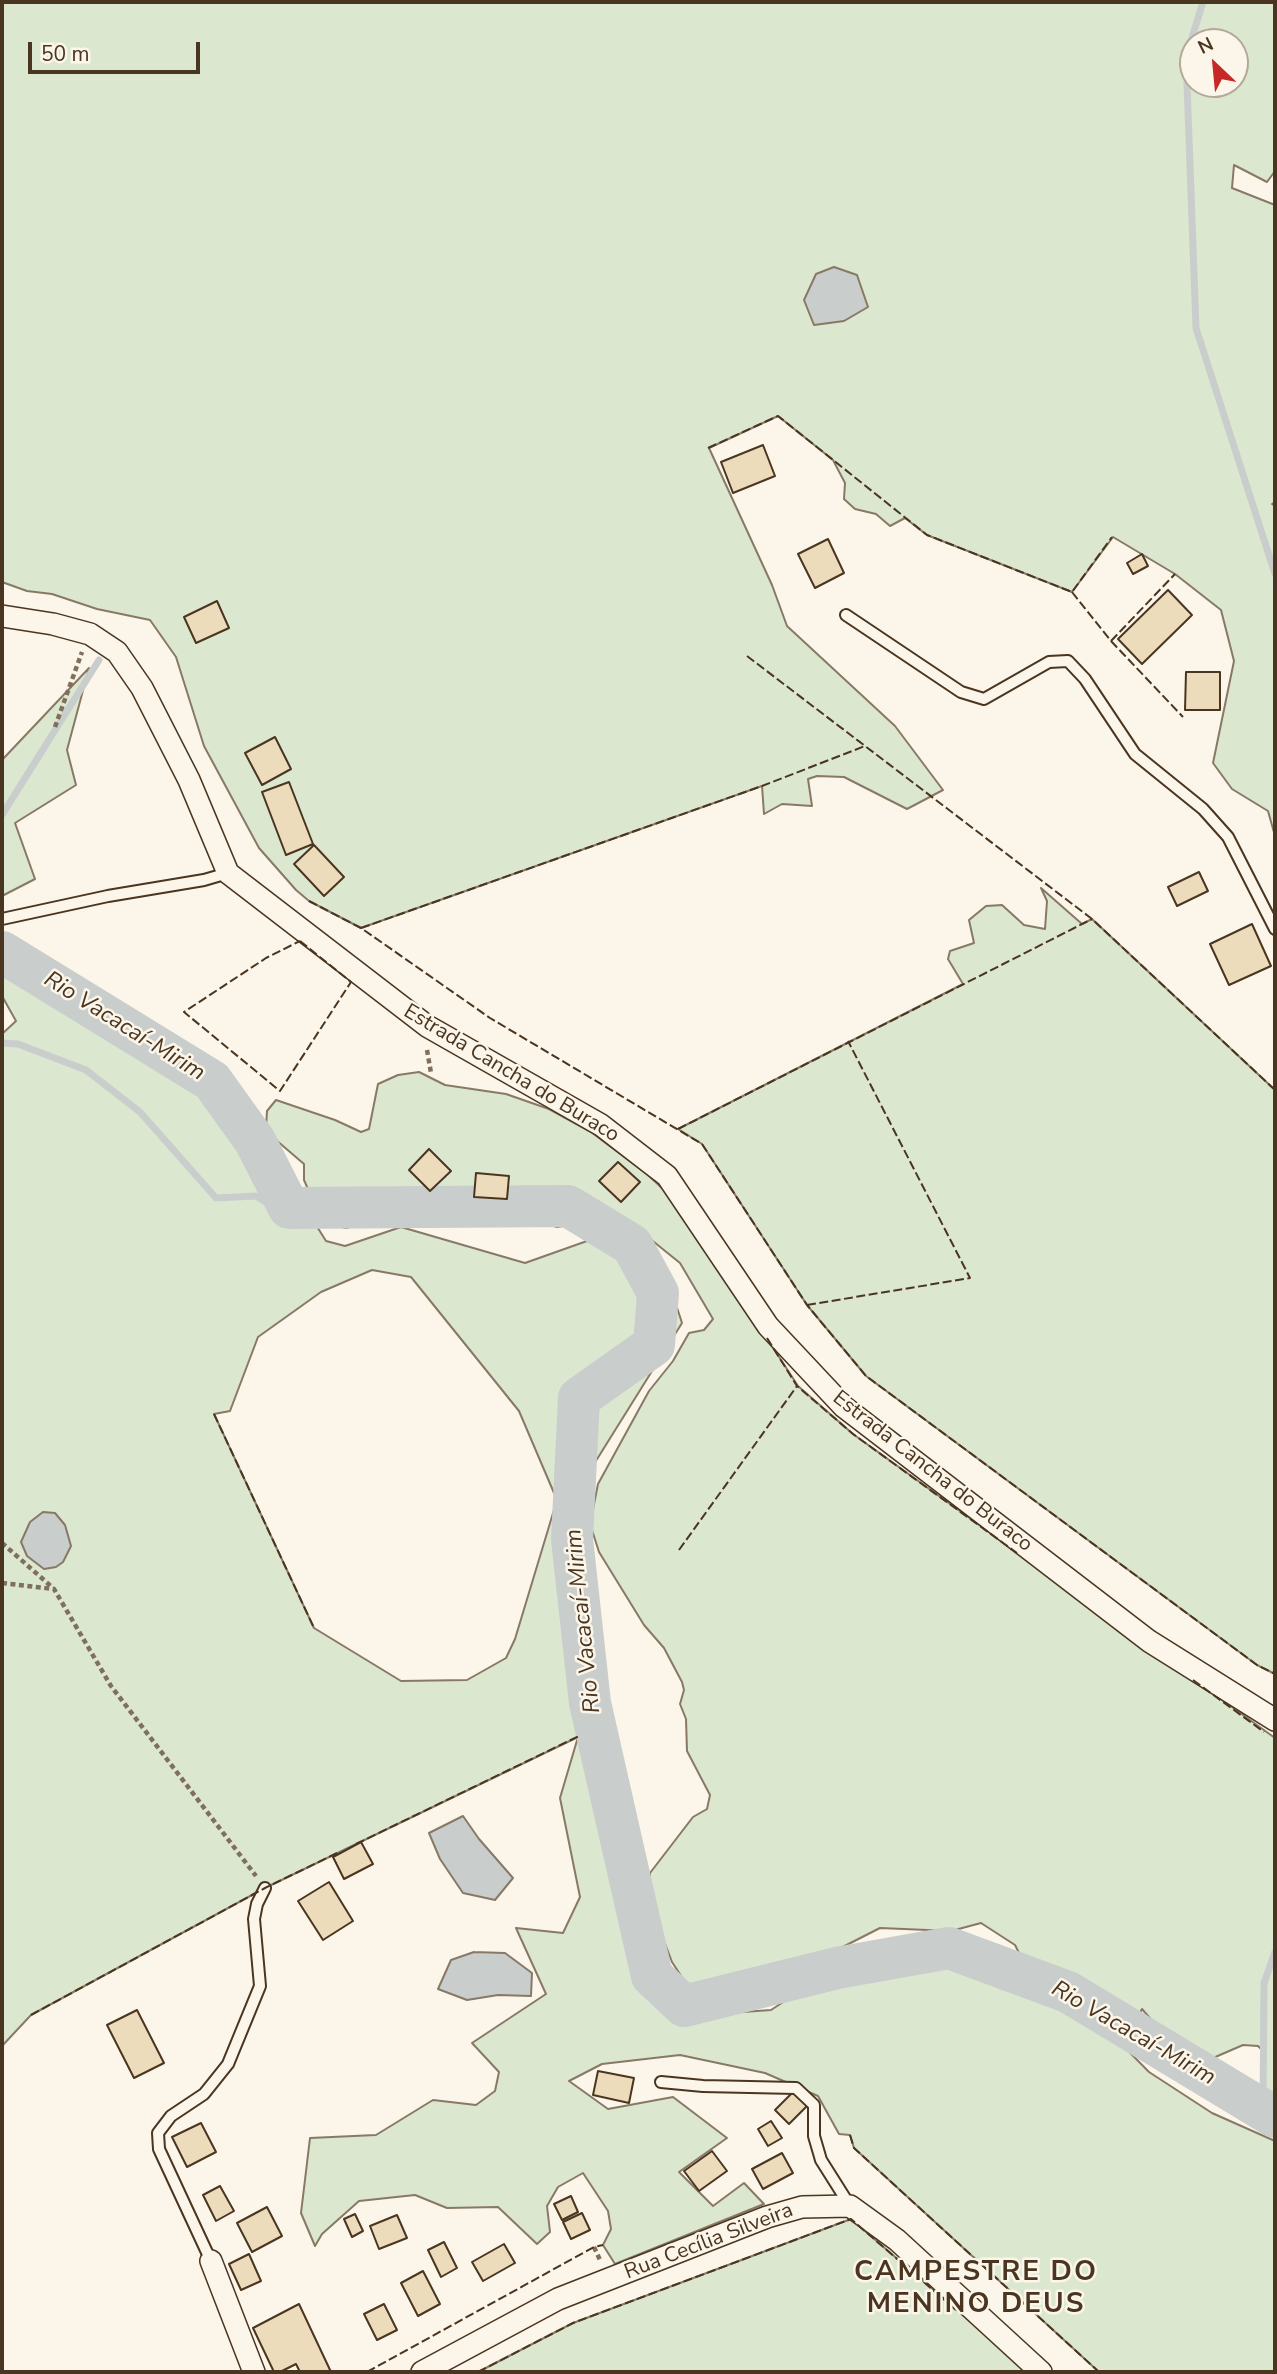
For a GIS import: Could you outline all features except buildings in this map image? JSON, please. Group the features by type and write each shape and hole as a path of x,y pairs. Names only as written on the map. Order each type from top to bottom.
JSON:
{"street":[{"name":"Estrada Cancha do Buraco","path":"2,616 53,624 90,634 117,652 142,688 189,780 228,873 427,1026 601,1125 667,1176 768,1326 844,1407 1149,1641 1272,1716"},
{"path":"850,2206 897,2240 1041,2372"},
{"name":"Rua Cecília Silveira","path":"422,2372 558,2299 767,2217 802,2207 850,2206"},
{"path":"211,2261 254,2372"}],"lane":[{"path":"846,615 961,692 984,699 1049,662 1068,661 1085,679 1135,754 1203,808 1228,837 1275,929"},
{"path":"2,919 228,873"},
{"path":"211,2261 159,2148 158,2133 172,2116 204,2094 228,2064 260,1986 254,1919 265,1888"},
{"path":"661,2082 703,2086 796,2088 814,2105 814,2136 821,2160 850,2206"}],"path":[{"path":"55,727 90,634"},
{"path":"2,1543 54,1589 111,1686 265,1888"},
{"path":"2,1583 54,1589"},
{"path":"594,2247 600,2260"}],"green space":[{"path":"2,2 1275,2 1275,171 1267,182 1234,165 1232,188 1275,205 1275,502 1272,504 1275,506 1275,836 1268,811 1232,789 1213,763 1234,661 1221,610 1175,574 1113,537 1072,592 927,535 905,518 890,526 876,514 855,509 844,499 845,483 833,460 778,416 709,448 772,585 787,626 895,726 943,790 907,809 844,777 817,776 808,779 812,806 782,804 764,814 762,786 361,928 309,901 259,848 204,746 176,657 150,620 97,609 52,594 27,591 2,582"},
{"path":"89,668 67,750 76,785 15,823 35,879 2,896 2,760"},
{"path":"1041,888 1082,924 1092,919 1275,1090 1275,1674 1257,1665 866,1376 807,1305 702,1144 678,1129 963,984 948,959 950,951 974,943 969,920 986,906 1002,905 1024,925 1045,929 1047,901"},
{"path":"2,958 132,1030 253,1124 326,1241 345,1246 401,1227 525,1263 587,1241 626,1251 671,1289 682,1323 589,1472 581,1544 595,1609 587,1672 610,1708 626,1844 666,2002 687,2016 771,2010 826,1974 969,1948 1083,1990 1087,2009 1149,2072 1212,2113 1275,2141 1275,2372 1099,2372 854,2148 850,2135 839,2134 818,2096 765,2073 680,2055 602,2064 569,2081 608,2109 673,2097 727,2138 679,2172 713,2206 744,2183 764,2204 615,2264 603,2245 611,2229 608,2211 583,2173 558,2187 547,2206 550,2232 537,2244 498,2207 447,2208 415,2195 359,2201 322,2234 315,2246 301,2213 310,2138 376,2135 433,2100 476,2105 495,2091 499,2072 472,2043 546,1994 516,1928 563,1933 580,1897 560,1798 578,1737 265,1888 31,2015 2,2046 2,1034 16,1021 2,996","holes":["372,1270 411,1277 519,1411 557,1500 515,1639 506,1658 467,1680 401,1681 314,1628 214,1414 230,1411 258,1337 321,1292"]},
{"path":"419,1072 445,1085 506,1094 549,1109 591,1132 647,1174 681,1206 798,1386 853,1434 1275,1738 1275,2107 1265,2097 1264,2052 1258,2046 1243,2045 1213,2058 1174,2046 1142,2009 1134,2025 1111,2016 1084,1979 1019,1953 1015,1945 981,1923 951,1931 880,1928 819,1959 782,1974 728,1988 687,1985 672,1962 650,1904 650,1873 693,1817 707,1809 710,1795 687,1751 686,1719 680,1704 684,1690 682,1682 664,1648 644,1625 599,1552 592,1530 592,1514 598,1484 649,1391 673,1361 689,1333 704,1330 713,1319 680,1263 649,1238 581,1223 557,1227 518,1214 479,1222 394,1216 346,1228 338,1226 318,1212 304,1180 304,1164 269,1134 266,1127 267,1111 276,1100 361,1132 369,1129 378,1084 398,1075"},
{"path":"851,2219 1029,2372 478,2372 573,2323"}],"shaded area":[{"path":"834,267 857,275 868,307 844,321 814,325 804,300 816,274"},
{"path":"43,1512 55,1513 65,1525 71,1546 63,1562 56,1567 44,1569 27,1556 21,1542 30,1522"},
{"path":"463,1816 513,1878 495,1900 463,1893 440,1859 429,1833"},
{"path":"474,1952 505,1953 532,1973 531,1996 498,1995 467,2000 438,1989 451,1960"}],"waterway":[{"path":"1203,2 1186,57 1196,328 1275,574"},
{"path":"2,815 99,660"},
{"name":"Rio Vacacaí-Mirim","path":"2,952 212,1081 255,1141 289,1208 568,1206 632,1245 658,1293 654,1345 579,1398 572,1539 590,1703 652,1976 684,2006 837,1968 949,1948 1068,1992 1275,2117"},
{"path":"2,1043 18,1044 86,1070 140,1112 216,1198 256,1196 271,1205 289,1208"},
{"path":"1263,2109 1264,1983 1275,1952"}],"fence":[{"path":"708,448 778,416 927,535 1072,592 1112,537"},
{"path":"1111,641 1175,574"},
{"path":"1072,592 1111,641 1183,717"},
{"path":"747,656 1092,919 1275,1090"},
{"path":"361,928 762,786 865,746"},
{"path":"309,901 361,928 490,1018 702,1144 807,1305 866,1376 1257,1665 1275,1674"},
{"path":"678,1129 1092,919"},
{"path":"300,941 351,982 280,1091 184,1012 266,958 300,941"},
{"path":"807,1305 970,1278 848,1041"},
{"path":"767,1338 797,1386 853,1434 1017,1553"},
{"path":"679,1550 797,1386"},
{"path":"214,1414 314,1628"},
{"path":"1193,1680 1264,1732"},
{"path":"356,1844 579,1736"},
{"path":"31,2015 265,1888 337,1853"},
{"path":"850,2135 854,2148 1099,2372"},
{"path":"478,2372 573,2323 851,2219 956,2310"},
{"path":"367,2372 594,2247 603,2245"}],"district":[{"name":"CAMPESTRE DO MENINO DEUS","path":"976,2289"}]}
